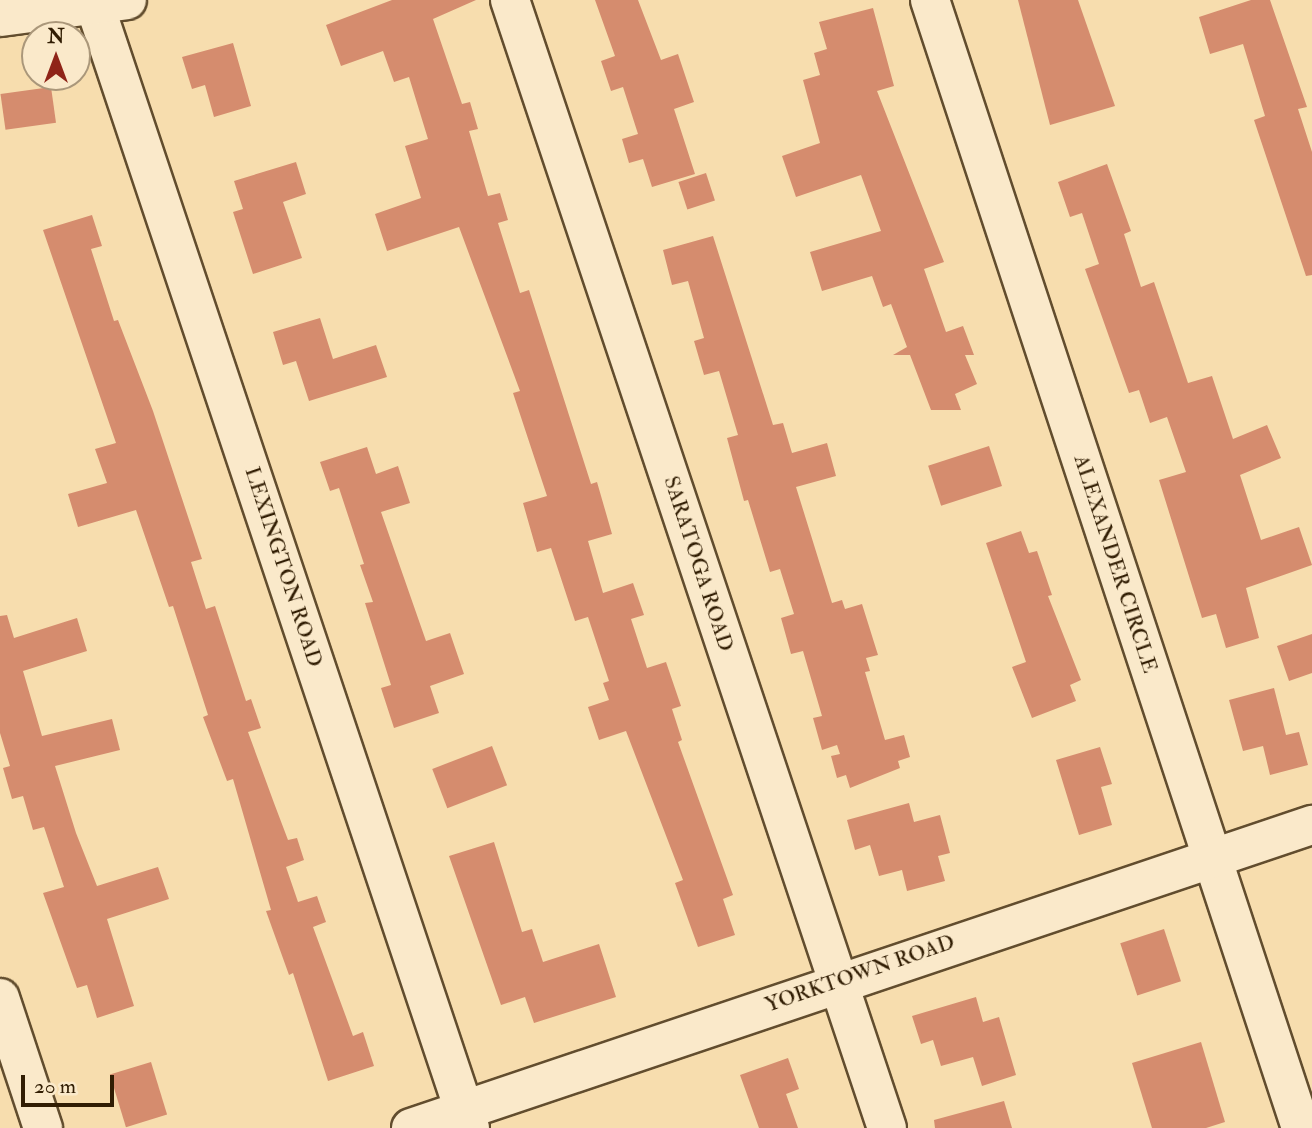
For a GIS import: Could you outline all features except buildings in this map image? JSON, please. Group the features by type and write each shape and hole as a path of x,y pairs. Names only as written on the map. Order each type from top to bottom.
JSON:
{"street":[{"name":"SARATOGA ROAD","path":"510,0 887,1128"},
{"name":"ALEXANDER CIRCLE","path":"930,0 1301,1128"},
{"path":"0,18 111,3"},
{"name":"LEXINGTON ROAD","path":"111,3 467,1119"},
{"name":"YORKTOWN ROAD","path":"411,1128 467,1119 838,981 1312,825"},
{"path":"0,998 43,1128"}]}
